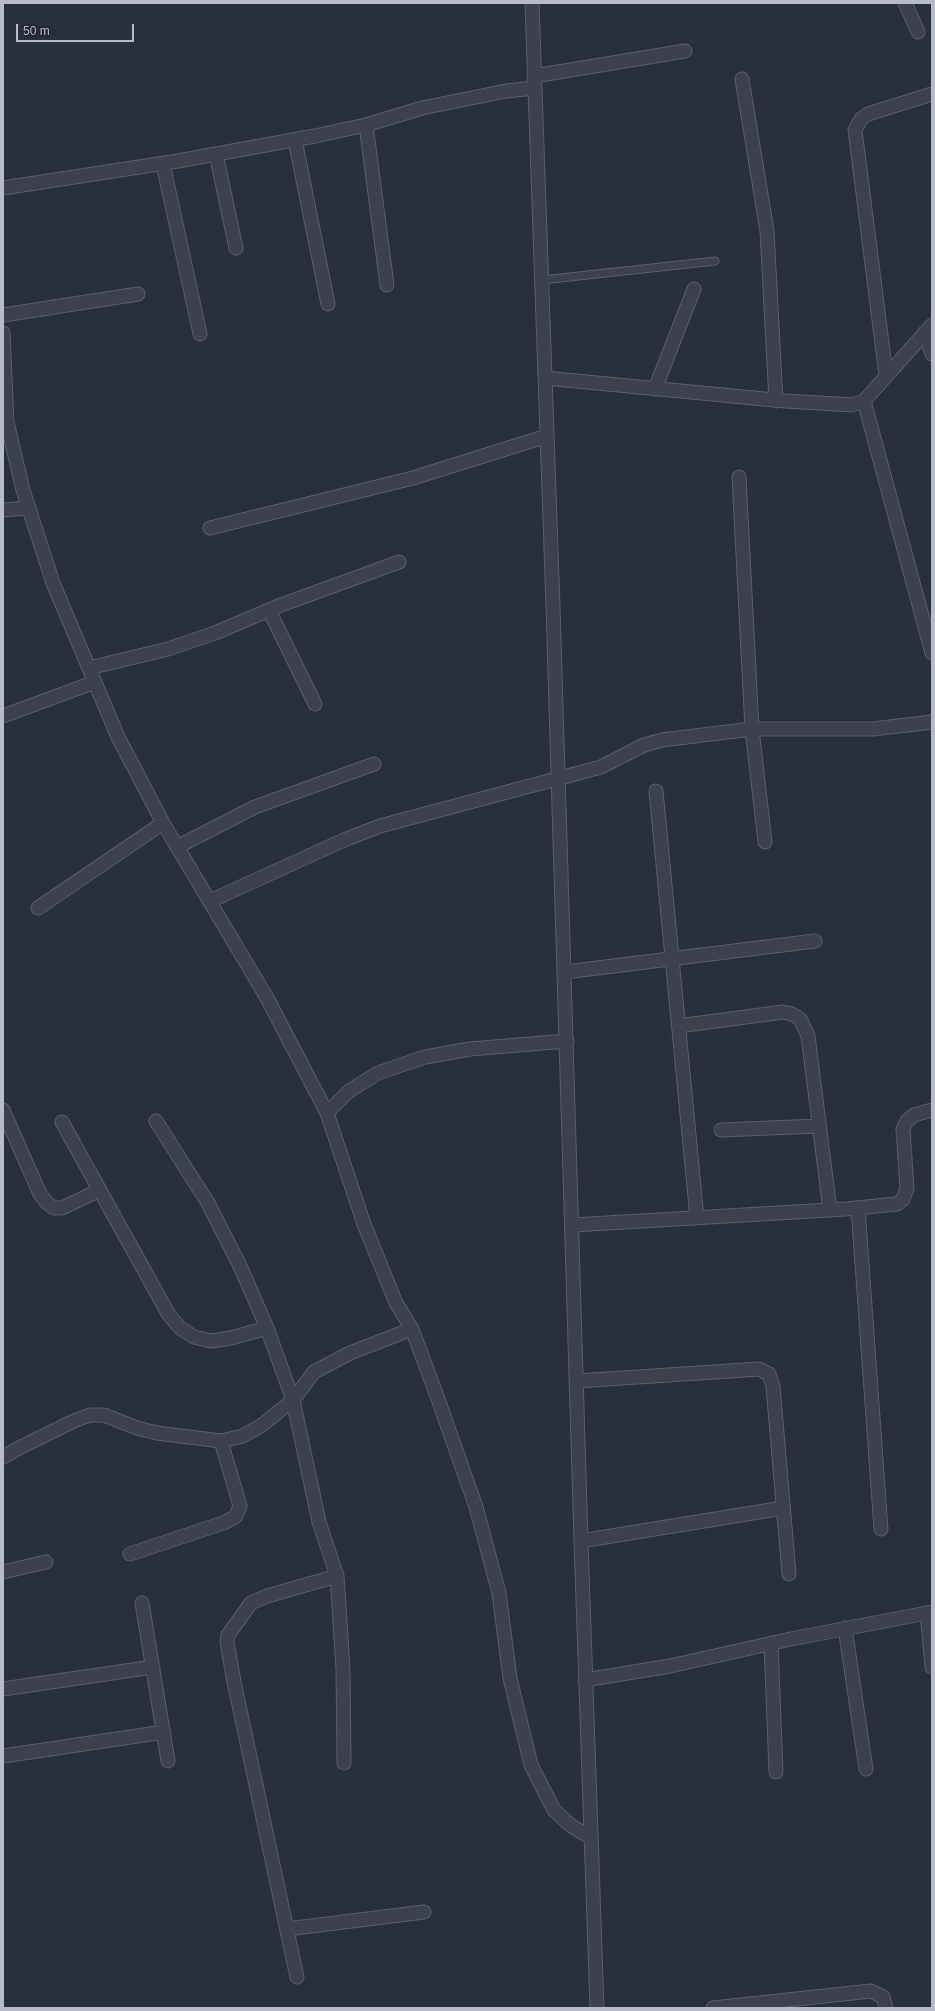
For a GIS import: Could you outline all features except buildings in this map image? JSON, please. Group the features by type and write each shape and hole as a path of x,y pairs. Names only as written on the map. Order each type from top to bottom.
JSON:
{"street":[{"path":"532,3 557,779 565,972 585,1680 597,2008"},
{"path":"905,3 918,32"},
{"path":"3,188 163,164 295,140 366,125 422,108 506,91 534,82 685,51"},
{"path":"742,79 767,231 771,280 776,400"},
{"path":"886,375 855,130 861,119 868,114 932,94"},
{"path":"366,125 387,285"},
{"path":"295,140 328,304"},
{"path":"216,154 236,248"},
{"path":"163,164 200,334"},
{"path":"655,389 694,289"},
{"path":"3,315 138,294"},
{"path":"545,378 776,400 840,405 852,404 864,401 929,329"},
{"path":"929,329 932,354"},
{"path":"3,333 7,422 29,508 53,583 77,644 89,668 118,737 163,822 267,998 327,1113 364,1224 396,1303 412,1329 476,1507 499,1593 510,1678 531,1765 554,1810 570,1825 591,1838"},
{"path":"864,401 932,653"},
{"path":"210,528 413,478 547,436"},
{"path":"739,477 752,729 765,842"},
{"path":"3,510 29,508"},
{"path":"89,668 168,649 215,633 269,610 400,562"},
{"path":"269,610 315,704"},
{"path":"3,716 95,682"},
{"path":"210,902 344,840 380,826 601,767 644,745 662,740 752,729 873,730 932,722"},
{"path":"178,847 255,807 374,764"},
{"path":"656,791 697,1218"},
{"path":"38,908 163,822"},
{"path":"565,972 815,941"},
{"path":"678,1026 782,1012 796,1016 800,1019 808,1036 830,1210"},
{"path":"327,1113 349,1091 378,1073 425,1057 470,1049 567,1041"},
{"path":"3,1110 40,1194 47,1203 54,1208 62,1208 100,1190"},
{"path":"573,1225 830,1210 897,1204 903,1199 907,1190 903,1129 907,1121 914,1115 932,1110"},
{"path":"156,1121 208,1203 241,1268 267,1328 293,1400 319,1522 337,1576 343,1669 344,1763"},
{"path":"62,1122 169,1315 180,1328 194,1337 211,1341 231,1338 267,1328"},
{"path":"721,1130 819,1126"},
{"path":"858,1208 881,1529"},
{"path":"3,1457 62,1426 90,1415 104,1415 137,1428 157,1433 222,1441 243,1436 262,1425 293,1400 314,1372 350,1353 412,1329"},
{"path":"577,1381 759,1369 764,1370 768,1374 773,1386 789,1574"},
{"path":"130,1554 226,1522 236,1516 240,1506 222,1441"},
{"path":"581,1541 783,1508"},
{"path":"3,1572 46,1562"},
{"path":"297,1977 234,1682 227,1642 228,1634 251,1604 266,1596 337,1576"},
{"path":"142,1603 168,1761"},
{"path":"585,1680 670,1666 771,1643 930,1613 932,1667"},
{"path":"845,1628 866,1769"},
{"path":"771,1643 776,1772"},
{"path":"3,1689 153,1667"},
{"path":"3,1756 164,1732"},
{"path":"287,1929 424,1912"},
{"path":"713,2008 871,1991 883,1997 886,2008"},
{"path":"825,2008 826,1995"}],"lane":[{"path":"542,280 715,261"}]}
